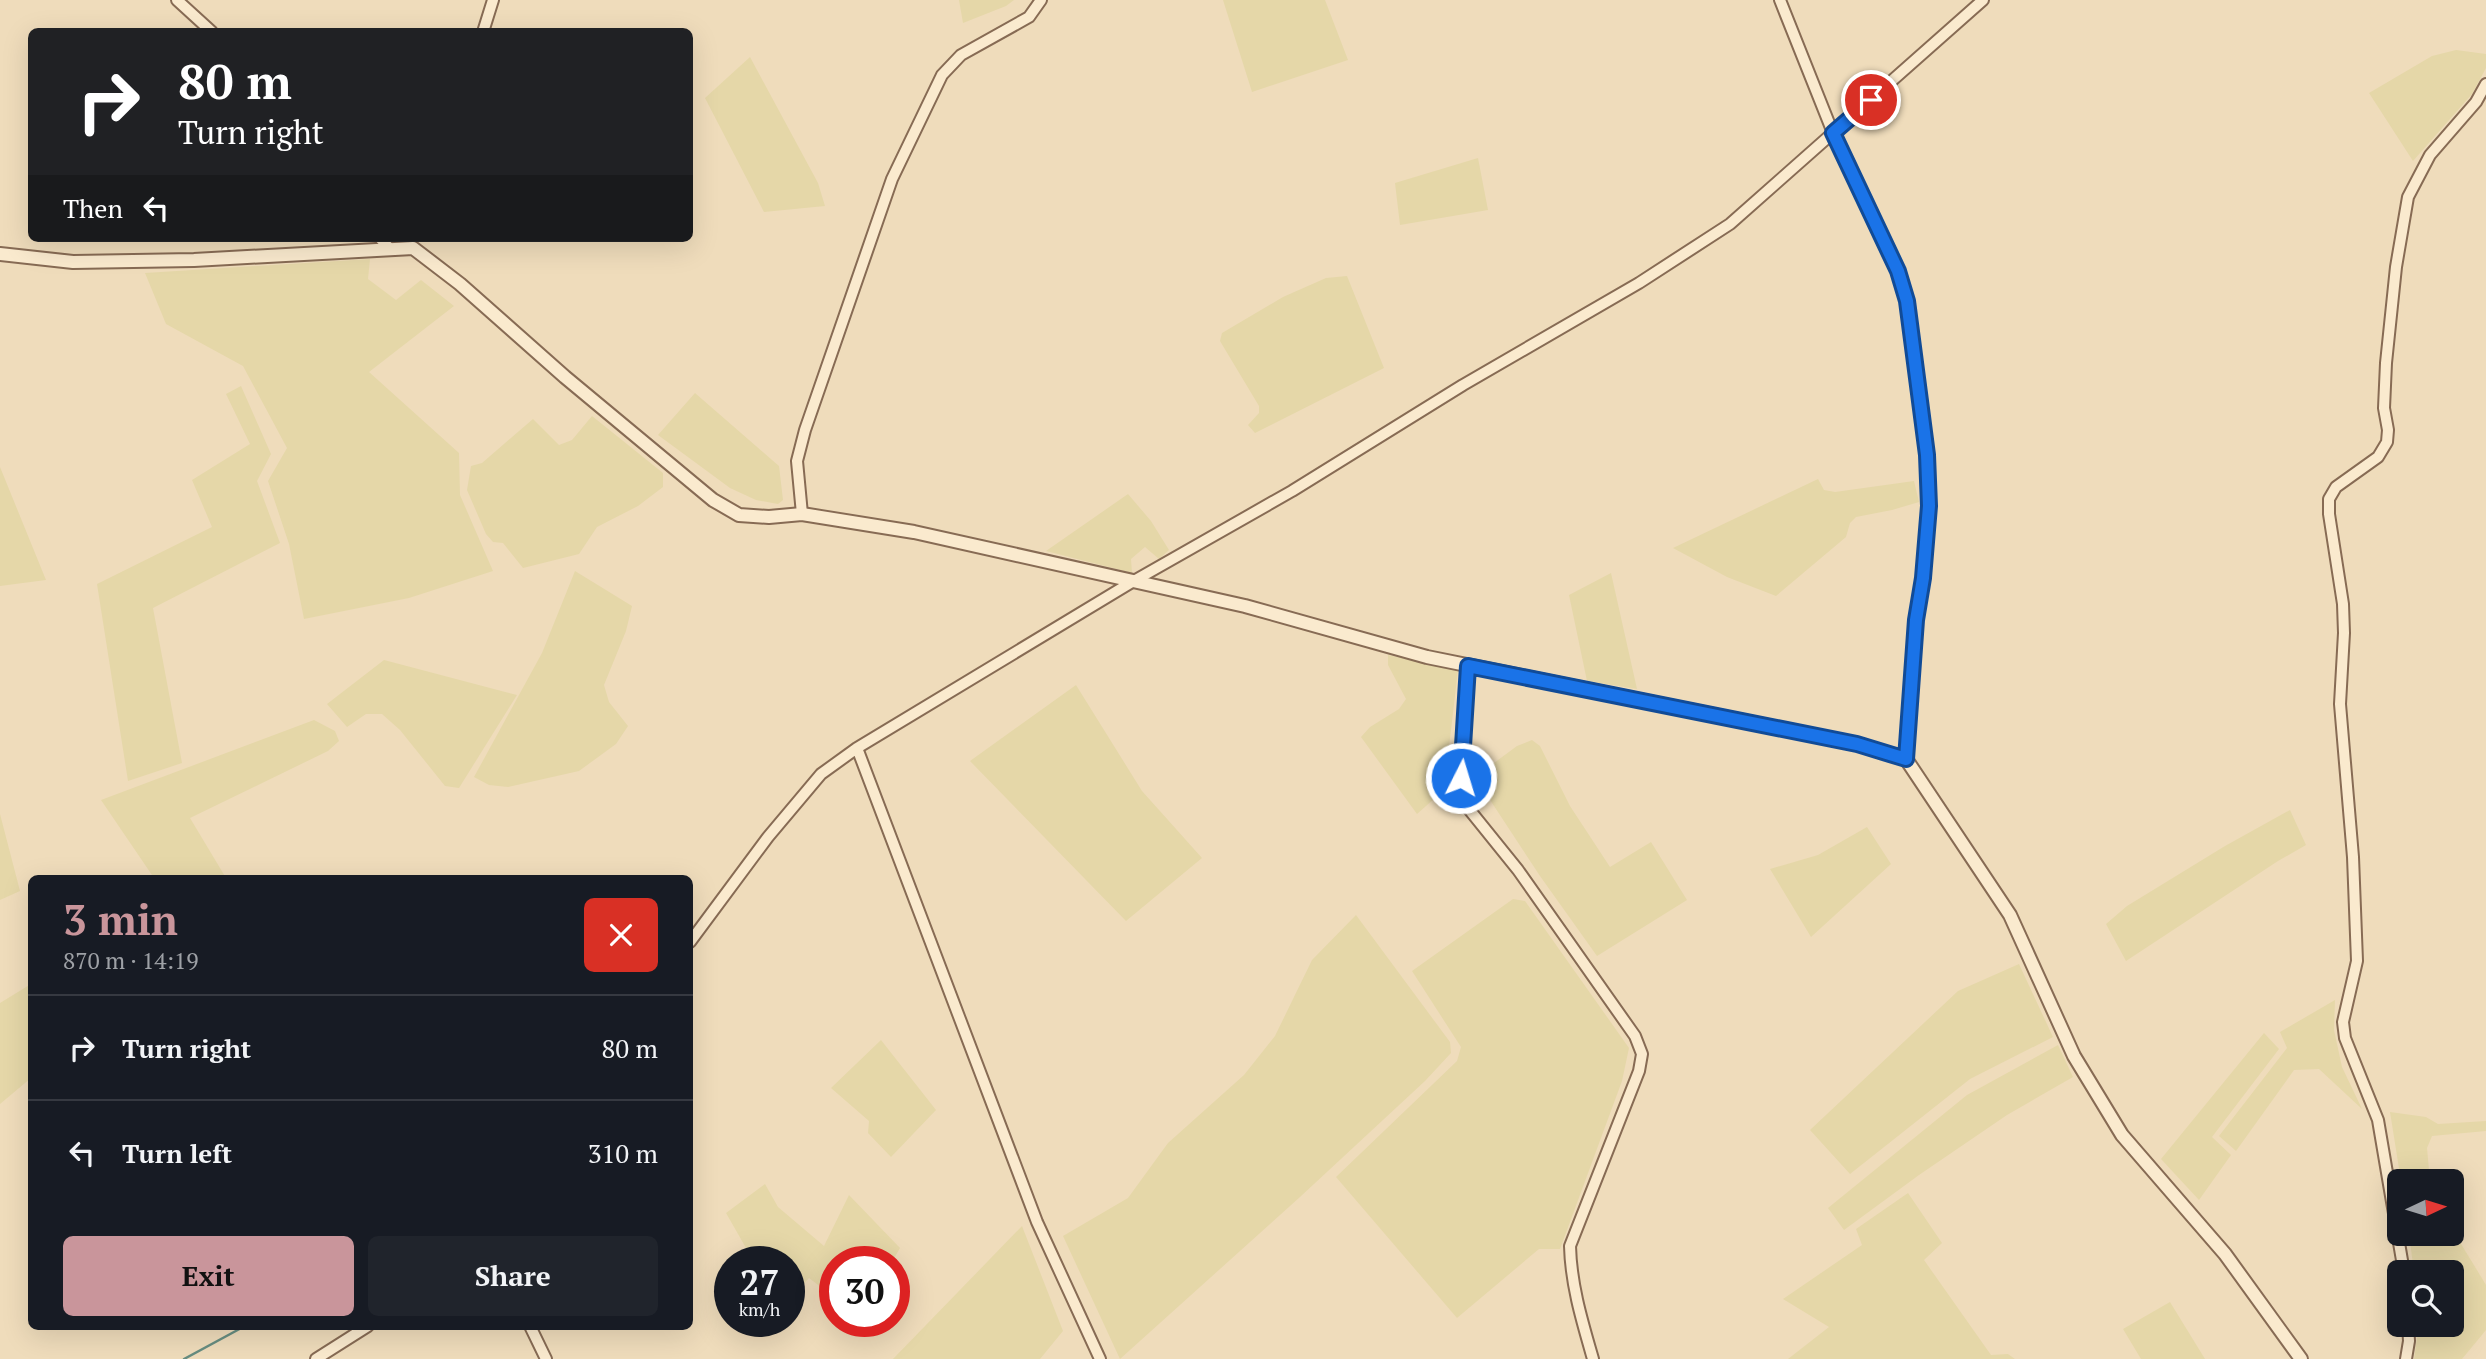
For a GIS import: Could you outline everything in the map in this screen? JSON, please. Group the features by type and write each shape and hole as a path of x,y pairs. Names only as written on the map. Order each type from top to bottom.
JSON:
{"street":[{"path":"177,0 208,28"},
{"path":"484,28 493,0"},
{"path":"802,514 797,461 805,430 892,180 942,75 961,55 1029,17 1041,0"},
{"path":"1780,0 1833,133 1898,271 1907,301 1927,455 1929,506 1923,578 1916,620 1906,759 2010,915 2074,1056 2122,1135 2225,1254 2301,1359"},
{"path":"693,938 768,837 821,774 857,748 1132,583 1292,491 1463,385 1639,283 1730,224 1983,0"},
{"path":"2402,1260 2378,1120 2345,1038 2343,1022 2357,961 2353,857 2340,704 2343,604 2329,499 2336,486 2378,457 2387,442 2384,408 2386,363 2396,267 2408,197 2430,155 2476,102 2486,84"},
{"path":"384,242 391,250"},
{"path":"0,254 74,262 194,260 391,250 414,243 565,377 713,500 739,515 769,517 802,514 914,532 1132,583 1245,606 1414,654 1857,744 1906,759"},
{"path":"1468,666 1461,778 1468,808 1518,870 1635,1036 1642,1054 1639,1071 1570,1246 1571,1271 1593,1359"},
{"path":"857,748 1037,1222 1100,1359"},
{"path":"316,1359 362,1330"},
{"path":"532,1330 546,1359"},
{"path":"2406,1359 2409,1337"}],"shaded area":[{"path":"959,0 1014,0 1006,6 963,23"},
{"path":"1223,0 1325,0 1348,60 1252,92"},
{"path":"2456,50 2486,54 2486,68 2472,94 2413,161 2369,93 2432,56"},
{"path":"750,57 818,183 825,206 764,212 705,98"},
{"path":"1478,158 1488,210 1400,225 1395,183"},
{"path":"370,259 368,279 396,300 421,280 454,306 369,372 459,453 460,495 493,571 409,598 304,619 289,544 268,481 287,448 243,366 166,324 145,273"},
{"path":"1347,276 1384,368 1255,433 1248,425 1259,413 1259,406 1220,341 1222,333 1283,297 1326,278"},
{"path":"241,386 271,454 257,481 280,543 153,608 182,763 128,781 97,584 212,527 192,480 250,444 226,394"},
{"path":"695,393 779,466 783,500 778,504 756,500 730,488 658,435"},
{"path":"592,416 663,473 663,487 638,506 597,527 579,554 523,568 503,543 493,542 486,534 467,490 471,466 482,463 533,419 559,445 572,440"},
{"path":"0,467 46,580 0,586"},
{"path":"1818,479 1824,490 1835,492 1914,481 1919,502 1856,517 1850,523 1846,537 1776,596 1727,577 1673,548"},
{"path":"1128,494 1151,521 1169,550 1159,559 1145,547 1131,559 1132,573 1046,551"},
{"path":"575,571 632,606 626,631 604,685 609,702 628,726 616,744 579,771 508,787 489,785 474,777 542,653"},
{"path":"1611,573 1637,689 1587,681 1569,595"},
{"path":"1388,655 1458,670 1444,790 1417,814 1361,737 1370,727 1399,709 1406,699 1388,665"},
{"path":"384,660 517,695 459,788 445,786 400,730 382,714 366,714 347,727 327,704"},
{"path":"1076,685 1142,791 1202,858 1126,921 970,761"},
{"path":"314,720 335,731 339,741 328,751 190,818 224,875 152,875 101,800"},
{"path":"1532,740 1540,746 1570,806 1610,867 1651,842 1687,900 1597,956 1475,777 1517,746"},
{"path":"2290,810 2306,845 2126,961 2106,924 2127,906"},
{"path":"0,814 20,891 0,900"},
{"path":"1867,827 1891,864 1811,937 1770,869 1818,855"},
{"path":"1513,899 1525,901 1629,1048 1622,1081 1560,1249 1539,1249 1457,1318 1336,1177 1457,1061 1461,1047 1412,971"},
{"path":"1356,915 1450,1042 1451,1053 1425,1081 1300,1197 1120,1359 1063,1236 1128,1198 1168,1143 1244,1075 1275,1036 1312,960"},
{"path":"2019,964 2053,1037 1970,1079 1850,1174 1810,1130 1958,991"},
{"path":"28,986 28,1081 0,1104 0,1003"},
{"path":"2335,1000 2334,1030 2342,1067 2362,1109 2319,1069 2294,1070 2236,1151 2219,1136 2287,1048 2280,1032"},
{"path":"2264,1033 2279,1049 2212,1137 2231,1155 2199,1200 2161,1159"},
{"path":"881,1040 936,1110 891,1157 868,1133 869,1121 831,1088"},
{"path":"2058,1045 2073,1077 2007,1115 1844,1230 1828,1208 1967,1095"},
{"path":"2390,1112 2426,1117 2438,1124 2486,1121 2486,1131 2432,1136 2427,1148 2429,1169 2399,1169"},
{"path":"765,1184 778,1207 824,1246 819,1246 819,1286 809,1278 805,1282 805,1246 745,1246 726,1213"},
{"path":"1908,1193 1942,1243 1924,1260 1991,1355 2008,1354 2015,1359 1788,1359 1829,1327 1783,1299 1862,1245 1856,1229"},
{"path":"849,1195 898,1246 824,1246"},
{"path":"1022,1226 1063,1331 1040,1359 893,1359"},
{"path":"2411,1246 2462,1246 2486,1285 2486,1330 2462,1359 2414,1359 2417,1337 2464,1337 2464,1260 2412,1260"},
{"path":"2170,1302 2205,1359 2141,1359 2123,1329"}],"waterway":[{"path":"184,1359 238,1330"}],"route":[{"path":"1461,778 1468,666 1857,744 1906,759 1916,620 1923,578 1929,506 1927,455 1907,301 1898,271 1833,133 1871,100"}]}
